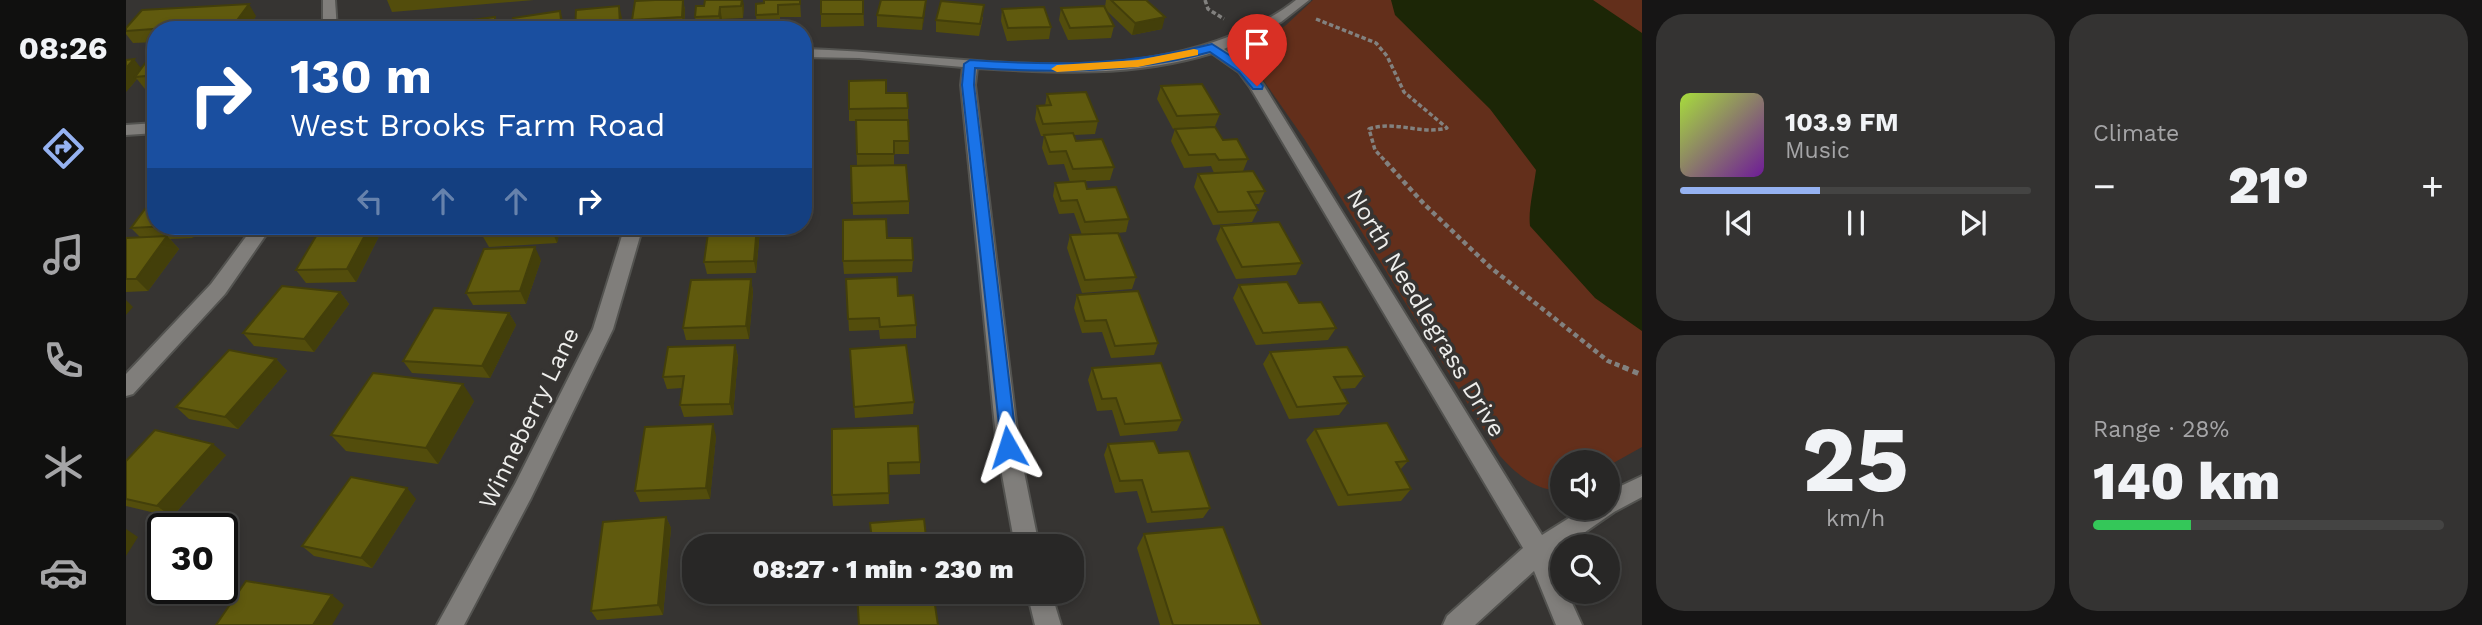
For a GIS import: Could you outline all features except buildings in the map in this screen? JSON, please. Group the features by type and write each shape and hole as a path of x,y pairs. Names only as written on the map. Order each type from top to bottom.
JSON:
{"street":[{"path":"329,0 330,21"},
{"path":"812,53 870,54 1046,69 1090,67 1178,57 1238,40 1303,0"},
{"name":"North Needlegrass Drive","path":"1212,47 1244,69 1257,86 1538,551 1569,625"},
{"path":"970,64 968,85 1008,447 1025,534"},
{"path":"126,130 147,129"},
{"path":"126,388 218,289 257,235"},
{"name":"Winneberry Lane","path":"450,625 523,491 603,329 631,235"},
{"path":"1620,498 1642,486"},
{"path":"1456,625 1538,551 1586,520"},
{"path":"1042,604 1048,625"}],"path":[{"path":"1205,0 1208,9 1224,19"},
{"path":"1316,19 1376,43 1387,56 1404,92 1447,128 1436,132 1383,122 1369,129 1375,150 1424,204 1490,267 1608,361 1642,375"}],"shaded area":[{"path":"1313,0 1642,0 1642,447 1620,459 1620,450 1550,450 1550,490 1528,481 1500,456 1305,140 1264,81 1238,55 1238,48 1285,26"},
{"path":"1391,0 1593,0 1642,33 1642,331 1595,298 1530,226 1530,206 1536,170 1490,109 1395,15"}],"slow traffic":[{"path":"1057,69 1138,63 1194,53"}],"route":[{"path":"1008,447 968,85 970,64 1046,69 1090,67 1178,57 1212,47 1244,69 1257,86"}]}
